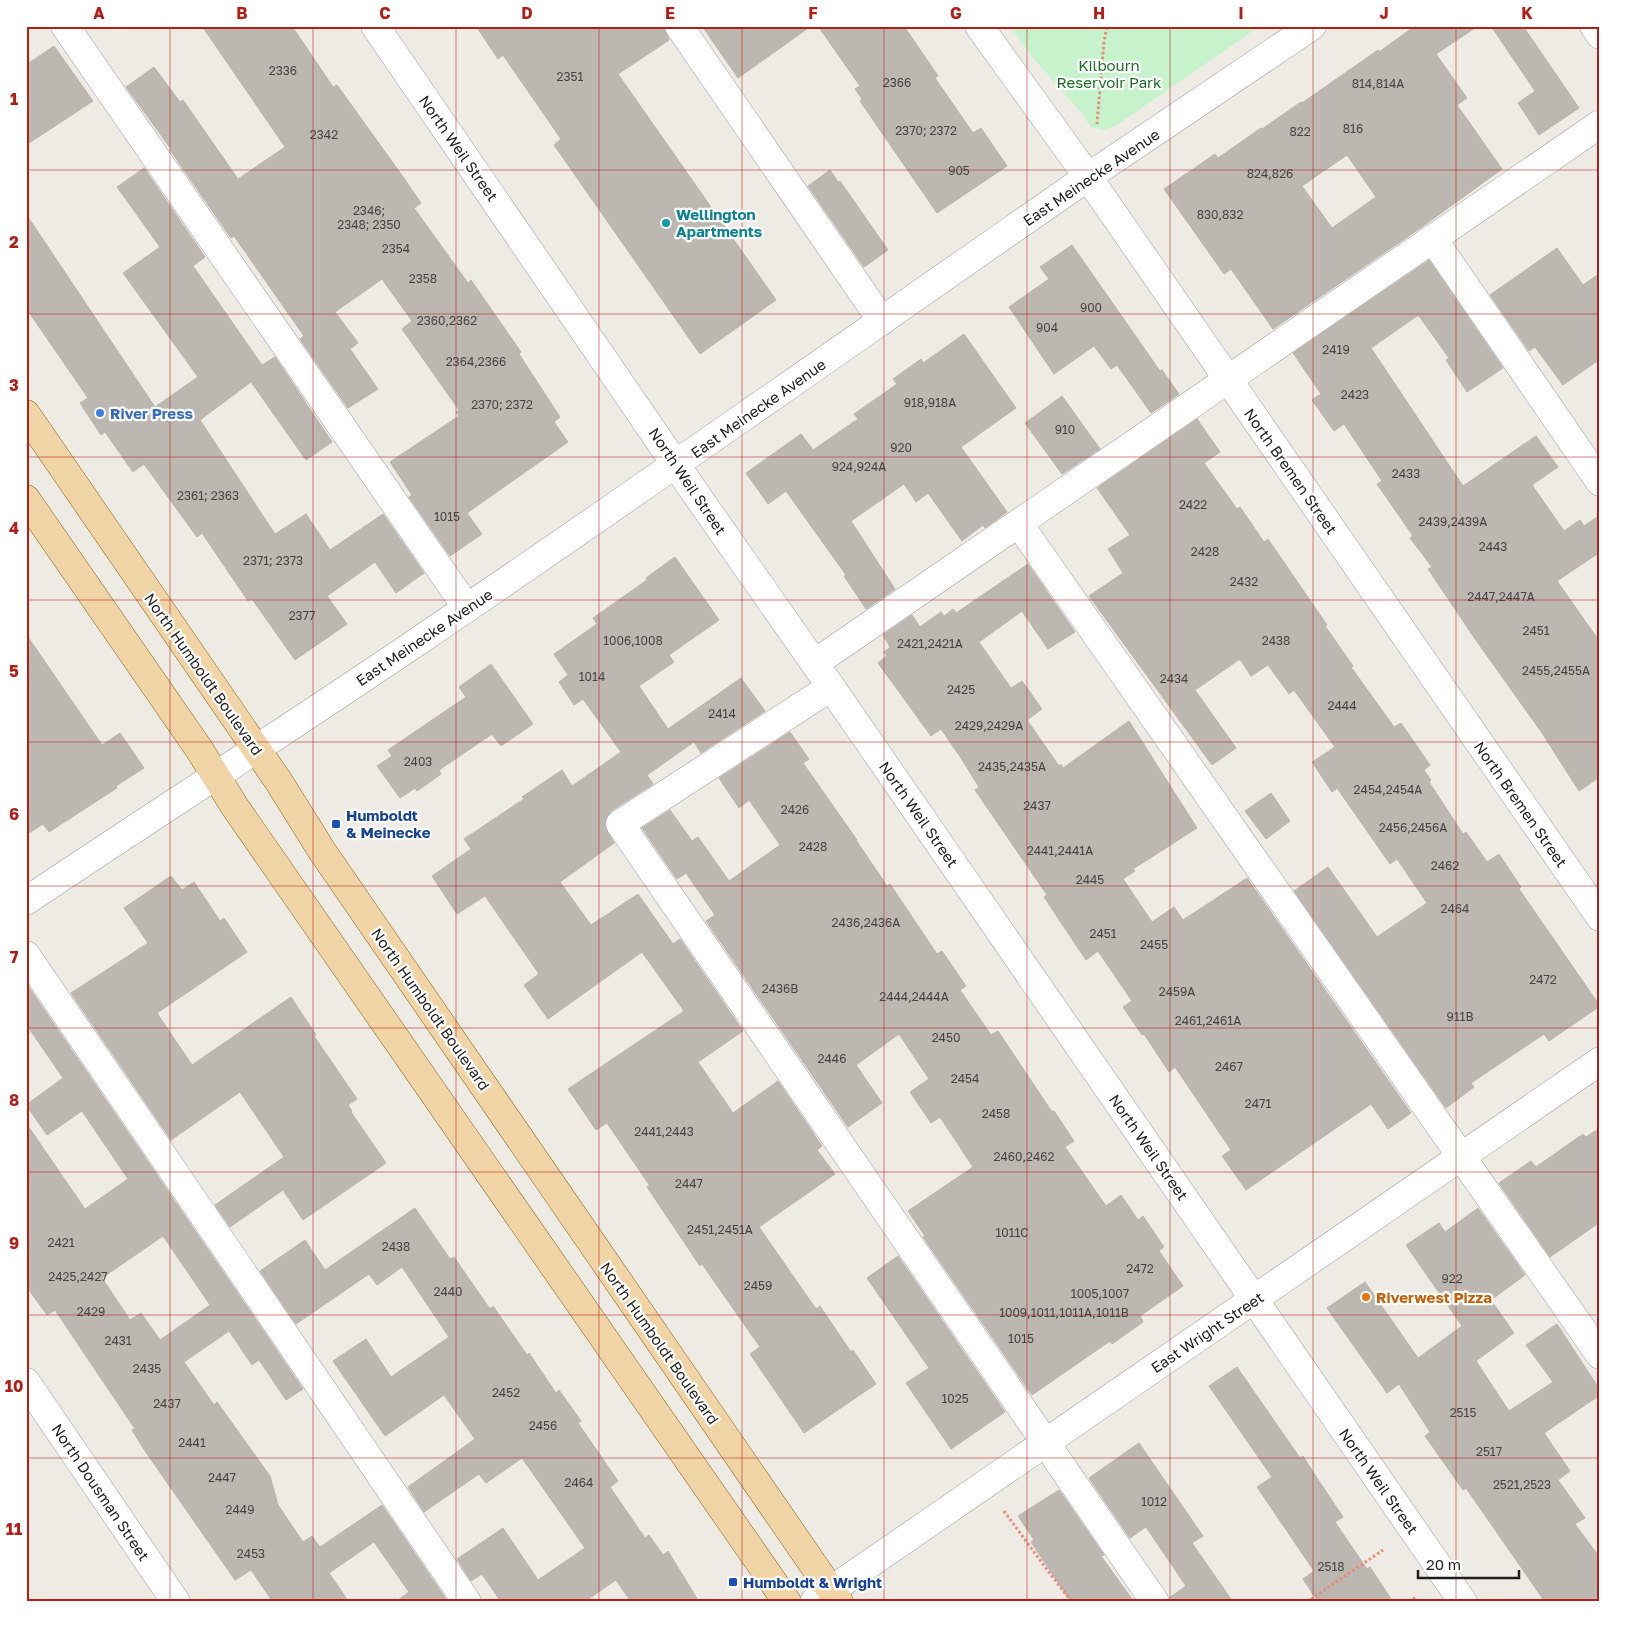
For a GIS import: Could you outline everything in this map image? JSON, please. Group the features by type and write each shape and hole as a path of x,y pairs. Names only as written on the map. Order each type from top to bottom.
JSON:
{"main road":[{"name":"North Humboldt Boulevard","path":"26,414 279,782 322,851 828,1598"},
{"path":"26,499 194,741 234,807 787,1602"}],"street":[{"path":"65,26 467,608"},
{"name":"North Weil Street","path":"375,26 1463,1602"},
{"path":"679,26 882,321"},
{"name":"North Bremen Street","path":"979,26 1088,177 1600,918"},
{"name":"East Meinecke Avenue","path":"26,901 173,802 256,750 467,608 1088,177 1312,26"},
{"path":"1594,26 1600,35"},
{"path":"815,663 1600,124"},
{"path":"1433,239 1600,482"},
{"path":"1019,524 1461,1156 1596,1342"},
{"path":"831,687 620,824 1155,1602"},
{"path":"26,955 468,1602"},
{"name":"East Wright Street","path":"828,1598 1046,1442 1600,1061"},
{"name":"North Dousman Street","path":"26,1382 176,1602"}],"path":[{"path":"1097,124 1107,26"},
{"path":"1004,1511 1072,1602"},
{"path":"1307,1602 1383,1550"},
{"path":"1409,1602 1416,1597"}],"green space":[{"name":"Kilbourn Reservoir Park","path":"1009,26 1260,26 1117,125 1105,130 1091,127 1080,111 1035,60"}],"building":[{"path":"202,26 292,26 333,87 337,85 421,203 414,208 468,283 471,280 521,352 519,354 560,417 554,422 568,442 467,513 482,534 450,556 409,497 412,495 390,462 459,416 456,412 459,410 402,329 412,321 382,279 335,312 358,343 350,349 378,389 348,408 300,339 304,336 234,236 231,238 171,149 126,87 154,67 180,102 183,100 238,179 285,147"},
{"name":"Wellington Apartments","path":"476,26 664,26 669,40 618,74 776,300 700,354 554,145 561,139 503,55 498,59"},
{"path":"702,26 811,26 738,78"},
{"path":"818,26 904,26 938,76 935,78 973,133 981,128 1007,166 937,213 860,101 862,99 855,89 860,86"},
{"path":"1415,26 1478,26 1436,54 1467,98 1457,105 1502,169 1419,229 1273,329 1231,269 1224,274 1164,189 1215,154 1218,158 1378,50 1379,52","holes":["1347,155 1376,197 1332,228 1302,186"]},
{"path":"1491,26 1523,26 1579,108 1539,135 1518,103 1535,91"},
{"path":"54,46 93,101 26,145 26,65"},
{"path":"144,168 205,257 193,266 262,365 275,357 332,442 306,460 251,382 200,420 275,534 306,514 330,550 383,514 424,573 396,593 375,562 327,596 347,624 295,660 252,599 248,601 202,533 197,537 144,464 133,472 105,432 101,435 80,403 88,398 26,308 26,214 155,407 198,377 123,273 160,247 117,187"},
{"path":"830,170 839,183 840,181 888,250 864,267 808,186"},
{"path":"1072,245 1160,371 1162,370 1179,394 1151,413 1117,365 1111,369 1094,346 1054,374 1009,307 1049,279 1040,267"},
{"path":"1557,248 1583,285 1600,273 1600,359 1563,385 1535,347 1529,351 1490,295"},
{"path":"1429,260 1503,368 1467,392 1446,360 1449,358 1419,316 1371,348 1463,486 1536,436 1558,467 1532,485 1564,531 1580,520 1584,526 1600,515 1600,552 1557,581 1600,642 1600,777 1579,791 1542,733 1428,569 1432,567 1410,538 1413,536 1377,484 1382,481 1344,424 1334,431 1312,400 1321,394 1293,353"},
{"path":"964,334 1016,408 961,447 1007,512 985,528 983,525 962,541 928,493 916,502 904,484 851,521 895,589 866,609 844,576 846,575 786,491 768,504 746,473 801,434 813,450 858,419 854,414 897,384 893,379 921,359 923,363"},
{"path":"1062,396 1100,449 1062,474 1025,423"},
{"path":"1197,419 1220,452 1204,463 1237,509 1240,507 1264,542 1268,539 1327,625 1325,626 1353,666 1351,667 1394,727 1401,723 1430,765 1424,770 1431,780 1429,782 1463,834 1466,832 1487,862 1499,854 1521,887 1519,889 1600,1006 1549,1041 1544,1034 1471,1083 1474,1087 1446,1108 1294,891 1328,867 1377,937 1427,903 1397,859 1390,864 1337,788 1332,792 1312,762 1335,747 1294,690 1289,694 1268,665 1251,676 1240,659 1195,690 1236,748 1212,765 1089,596 1123,573 1108,549 1130,535 1097,488"},
{"path":"675,557 719,620 669,655 674,662 639,686 668,729 741,678 765,711 701,753 694,742 647,775 653,784 611,811 606,818 605,826 614,843 560,882 591,925 638,894 673,944 680,939 743,1031 698,1062 733,1113 778,1081 822,1146 817,1150 835,1174 759,1227 816,1309 820,1306 851,1352 853,1350 876,1384 804,1433 750,1354 760,1347 702,1264 700,1266 647,1187 650,1186 607,1123 596,1130 568,1089 684,1011 642,952 548,1019 524,985 539,974 485,896 457,914 432,876 471,849 464,839 524,799 522,797 562,770 572,786 621,752 583,699 574,705 559,682 568,675 554,654 597,624 593,618 647,580 646,578"},
{"path":"1028,564 1075,632 1048,649 1022,611 979,642 1011,688 1022,681 1042,709 1027,720 1059,766 1061,764 1063,768 1129,721 1197,828 1133,869 1135,871 1123,879 1152,922 1174,907 1183,920 1247,878 1411,1113 1388,1129 1371,1104 1246,1190 1222,1156 1231,1150 1175,1067 1169,1072 1144,1034 1142,1035 1123,1007 1132,1001 1098,951 1086,960 1044,897 1047,895 975,790 979,787 941,729 931,736 878,663 887,656 884,652 890,647 883,635 912,615 920,627 941,612 944,616 953,609 956,613"},
{"path":"26,634 102,745 120,733 144,768 116,786 117,788 49,832 43,824 26,835"},
{"path":"491,664 533,724 501,746 492,734 439,770 441,774 417,791 415,788 400,798 377,766 392,756 388,750 466,697 459,687"},
{"path":"790,732 809,759 803,763 887,886 890,884 937,954 942,951 966,986 960,990 991,1035 998,1031 1052,1112 1054,1111 1074,1141 1065,1147 1106,1206 1121,1195 1138,1220 1143,1216 1164,1247 1159,1251 1183,1286 1140,1316 1143,1322 1112,1344 1110,1341 1032,1395 923,1237 925,1236 908,1211 973,1167 940,1117 931,1123 910,1092 929,1079 899,1034 856,1065 882,1103 848,1127 706,921 715,915 686,873 677,879 642,828 670,810 692,841 698,837 729,881 780,845 749,800 739,808 719,778"},
{"path":"1271,793 1290,821 1266,839 1245,811"},
{"path":"171,876 182,890 194,882 220,921 224,918 247,952 157,1013 192,1065 291,997 316,1035 314,1036 357,1099 348,1105 351,1112 386,1163 303,1220 283,1190 230,1227 215,1205 284,1157 240,1092 171,1140 71,993 148,943 124,908"},
{"path":"26,983 303,1389 286,1400 259,1360 252,1365 229,1331 184,1362 214,1405 217,1402 270,1476 278,1505 303,1542 312,1536 320,1547 382,1505 448,1602 395,1602 409,1592 374,1542 329,1573 349,1602 273,1602 251,1570 235,1580 145,1451 132,1430 135,1429 55,1310 47,1315 26,1286 26,1123 85,1209 128,1179 82,1111 47,1135 26,1105 63,1078 26,1024","holes":["163,1236 210,1305 160,1340 141,1313 130,1320 102,1278"]},
{"path":"1600,1128 1600,1222 1550,1257 1499,1183 1531,1161 1536,1167 1583,1134 1586,1137"},
{"path":"415,1208 450,1259 454,1257 490,1309 493,1306 527,1355 529,1353 556,1393 559,1390 581,1421 578,1423 618,1481 610,1487 645,1538 649,1535 663,1555 668,1551 699,1602 631,1602 616,1580 584,1602 501,1602 482,1574 471,1581 457,1559 503,1528 538,1580 585,1548 522,1458 486,1483 479,1474 424,1512 408,1487 475,1439 444,1395 385,1436 333,1361 366,1339 391,1377 449,1337 402,1267 377,1285 369,1274 296,1324 260,1271 305,1240 325,1270"},
{"path":"1478,1208 1525,1275 1491,1300 1514,1333 1476,1361 1509,1411 1553,1382 1526,1345 1557,1324 1600,1390 1600,1395 1544,1433 1570,1471 1558,1480 1585,1518 1575,1524 1600,1558 1600,1602 1545,1602 1466,1488 1463,1490 1425,1436 1430,1432 1399,1384 1387,1393 1327,1308 1365,1282 1418,1358 1462,1326 1406,1245 1439,1223 1445,1232"},
{"path":"898,1256 1005,1412 951,1449 906,1383 929,1368 867,1278"},
{"path":"1237,1367 1300,1458 1303,1456 1343,1517 1335,1522 1367,1569 1370,1567 1393,1602 1318,1602 1303,1579 1314,1571 1257,1487 1272,1477 1209,1386"},
{"path":"1139,1443 1203,1536 1192,1543 1233,1602 1170,1602 1169,1598 1186,1586 1146,1527 1130,1538 1089,1478"},
{"path":"1059,1490 1104,1555 1101,1556 1134,1602 1071,1602 1031,1542 1034,1540 1018,1516"}],"place":[{"name":"Wellington Apartments","path":"666,223"},
{"name":"River Press","path":"100,413"},
{"name":"Humboldt & Meinecke","path":"336,824"},
{"name":"Riverwest Pizza","path":"1366,1297"},
{"name":"Humboldt & Wright","path":"733,1582"}]}
